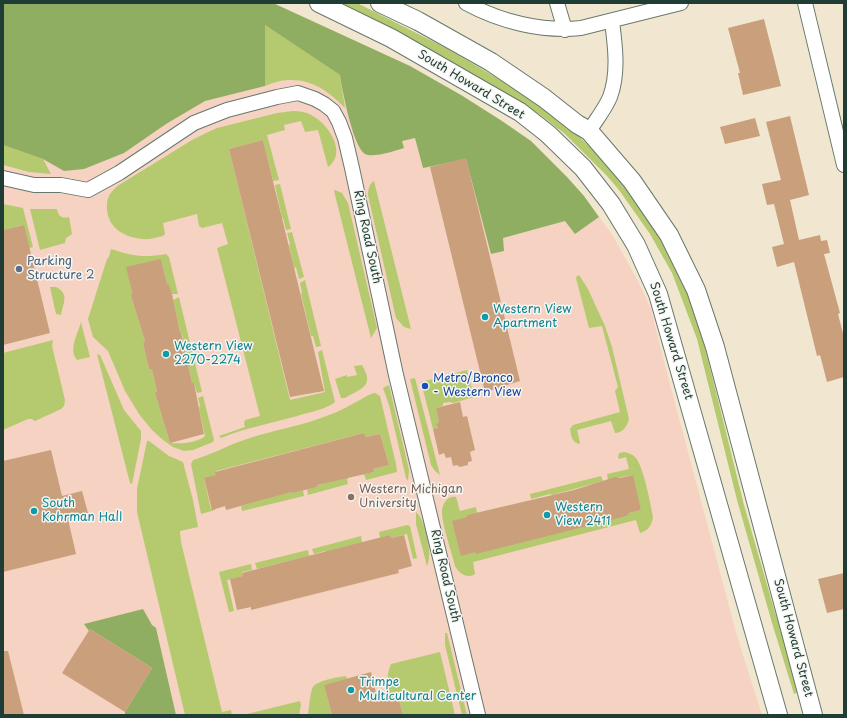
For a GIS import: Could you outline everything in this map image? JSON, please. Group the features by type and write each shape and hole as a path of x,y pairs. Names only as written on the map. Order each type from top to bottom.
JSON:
{"street":[{"name":"South Howard Street","path":"319,3 391,38 520,112 548,134 583,168 611,204 636,245 658,294 778,715"},
{"name":"South Howard Street","path":"380,3 418,21 491,62 589,131 632,181 669,235 696,290 715,348 813,715"},
{"path":"466,3 498,17 521,24 565,30 582,28 680,3"},
{"path":"557,3 565,30"},
{"path":"805,3 844,165"},
{"path":"589,131 610,97 614,81 614,41 612,20"},
{"name":"Ring Road South","path":"3,178 34,185 61,185 88,190 119,173 194,123 226,110 298,93 315,99 333,111 345,138 396,375 478,715"}],"shaded area":[{"name":"Western Michigan University","path":"3,3 273,3 410,66 461,95 531,141 584,196 613,236 639,283 651,309 737,636 762,715 3,715"}],"green space":[{"path":"3,3 273,3 410,66 461,95 502,121 531,141 584,196 599,217 575,234 565,221 503,238 504,251 491,254 466,159 423,168 415,138 402,141 404,148 378,155 365,154 356,141 352,130 340,75 265,25 265,86 205,101 166,124 124,153 84,169 64,171 43,159 3,145"},
{"path":"333,3 357,3 446,48 521,92 566,124 608,164 627,187 665,244 686,286 701,331 744,505 774,609 800,691 794,694 772,623 737,500 697,339 672,273 650,234 619,190 607,176 565,134 539,114 431,51"},
{"path":"265,25 340,75 345,108 327,92 313,84 297,80 286,80 265,86"},
{"path":"293,111 311,115 329,131 336,147 336,154 334,161 328,167 318,130 305,132 301,121 284,125 285,130 267,135 279,180 273,181 263,140 229,149 290,400 325,392 318,352 322,350 335,402 327,407 249,428 221,438 219,436 245,427 245,420 260,416 217,248 228,244 222,223 202,228 199,226 197,214 163,223 165,234 163,236 149,239 131,237 114,227 108,216 107,202 113,190 119,185 206,133 217,128 277,113"},
{"path":"3,145 43,159 51,174 29,172 3,165"},
{"path":"374,181 411,329 404,327 396,318 368,195 370,185"},
{"path":"280,184 291,229 286,230 275,185"},
{"path":"335,190 342,193 348,203 377,328 371,338 334,191"},
{"path":"3,204 23,208 33,247 29,248 23,225 3,230"},
{"path":"30,209 57,209 58,213 64,218 69,217 72,234 66,238 65,243 40,250"},
{"path":"292,232 304,277 299,279 296,267 294,268 287,233"},
{"path":"111,249 138,256 166,254 169,257 178,294 172,294 167,284 161,259 132,291 131,296 145,341 143,343 149,369 152,370 157,391 155,393 170,443 193,442 205,436 198,398 203,396 214,440 213,442 193,450 184,451 173,447 163,440 152,430 139,414 125,391 108,351 93,337 88,319"},
{"path":"579,275 588,289 605,326 612,347 629,419 624,429 618,433 615,433 611,421 577,430 579,444 573,440 571,436 570,429 573,425 620,412 615,391 618,387 602,326 589,328 576,278"},
{"path":"305,280 321,346 316,347 313,336 311,336 301,294 300,283"},
{"path":"50,287 56,287 63,293 64,303 61,315 56,314"},
{"path":"179,297 190,343 184,344 182,333 180,333 173,300"},
{"path":"81,322 90,357 77,360 73,351"},
{"path":"53,340 52,346 65,400 64,406 61,409 35,421 28,419 3,430 3,353"},
{"path":"191,347 202,392 197,393 194,383 192,383 187,360 186,349"},
{"path":"97,354 100,355 124,410 141,431 141,439 132,484 130,483"},
{"path":"362,365 366,372 367,382 361,389 345,398 341,398 335,379 347,375 347,377 357,375 354,366"},
{"path":"467,370 474,397 453,403 443,403 443,406 436,408 439,422 436,424 438,428 433,429 421,382"},
{"path":"415,378 440,475 431,465 410,379"},
{"path":"389,385 409,470 408,481 406,478 389,405 383,388"},
{"path":"375,393 380,396 397,472 366,480 364,474 374,472 373,469 389,465 380,434 366,437 364,433 216,471 216,475 204,479 211,509 215,510 201,514 191,464 193,460 247,439 319,419"},
{"path":"147,441 169,456 183,462 198,527 180,531 181,542 222,712 231,710 232,715 185,715 137,512 137,489"},
{"path":"624,452 633,455 638,461 646,486 653,517 651,525 645,531 640,533 636,520 473,562 475,574 469,576 464,575 457,569 447,538 442,515 444,504 449,498 456,497 460,511 476,507 477,513 467,515 475,552 627,516 629,513 641,510 632,475 608,480 607,474 629,469 626,457 619,459 618,457 619,453"},
{"path":"601,476 603,481 552,495 550,494 531,499 530,494"},
{"path":"347,477 349,478 347,479 348,484 308,495 307,489"},
{"path":"303,490 304,496 242,511 241,506 291,491 292,493"},
{"path":"416,512 423,522 428,538 429,561 427,566 416,524"},
{"path":"407,525 410,526 417,558 413,559 407,534 391,538 390,535 380,538 379,532"},
{"path":"361,536 362,543 314,554 312,549"},
{"path":"308,550 309,556 257,569 255,563"},
{"path":"251,564 252,570 242,572 243,576 227,580 234,611 229,612 219,572"},
{"path":"143,609 152,625 156,628 176,715 125,715 125,712 152,668 90,629 89,631 84,624"},
{"path":"445,633 447,633 467,715 462,715 445,645"},
{"path":"440,652 455,715 403,715 398,696 389,698 387,681 391,664"},
{"path":"346,676 347,679 324,685 332,715 308,715 310,696 313,687 319,682"},
{"path":"300,701 301,705 299,715 247,714"}],"building":[{"path":"764,19 781,86 743,95 738,73 740,73 728,28"},
{"path":"790,116 809,195 790,200 799,240 820,235 821,241 827,240 830,253 824,254 840,313 838,314 844,337 844,377 827,382 820,355 817,356 794,262 777,267 772,247 784,244 774,204 767,205 762,184 781,180 766,122"},
{"path":"755,118 760,136 725,144 720,127"},
{"path":"263,140 324,391 290,397 229,149"},
{"name":"Western View Apartment","path":"466,158 520,381 485,392 430,167"},
{"name":"Parking Structure 2","path":"24,225 50,333 3,345 3,230"},
{"name":"Western View 2270-2274","path":"161,259 167,284 169,285 172,294 192,383 194,383 204,434 170,443 155,393 157,391 152,370 149,369 143,343 145,341 131,296 132,291 126,267"},
{"path":"460,402 463,417 467,416 475,450 470,452 472,461 468,462 468,465 460,467 457,465 453,466 451,457 446,458 444,453 439,455 433,429 438,428 436,424 439,422 436,408"},
{"path":"364,433 366,437 380,434 389,465 373,469 374,472 317,485 317,487 291,492 226,510 225,506 212,510 204,478 216,475 215,472"},
{"name":"South Kohrman Hall","path":"51,450 62,496 82,491 88,513 68,519 76,554 3,572 3,461"},
{"name":"Western View 2411","path":"633,475 641,510 629,513 627,516 476,554 475,552 461,556 452,521 467,517 467,515 574,490 615,477 620,478"},
{"path":"390,535 391,538 404,535 412,566 398,570 399,573 251,610 251,607 237,610 230,579 243,576 242,573"},
{"path":"844,573 844,609 827,613 818,579"},
{"path":"90,629 152,668 125,712 62,673"},
{"path":"3,651 8,651 24,715 3,715"},
{"name":"Trimpe Multicultural Center","path":"371,672 378,701 398,696 403,715 332,715 324,685"}],"place":[{"name":"Parking Structure 2","path":"19,269"},
{"name":"Western View Apartment","path":"485,317"},
{"name":"Western View 2270-2274","path":"166,354"},
{"name":"Metro/Bronco - Western View","path":"425,386"},
{"name":"Western Michigan University","path":"351,497"},
{"name":"South Kohrman Hall","path":"34,511"},
{"name":"Western View 2411","path":"547,515"},
{"name":"Trimpe Multicultural Center","path":"351,690"}]}
